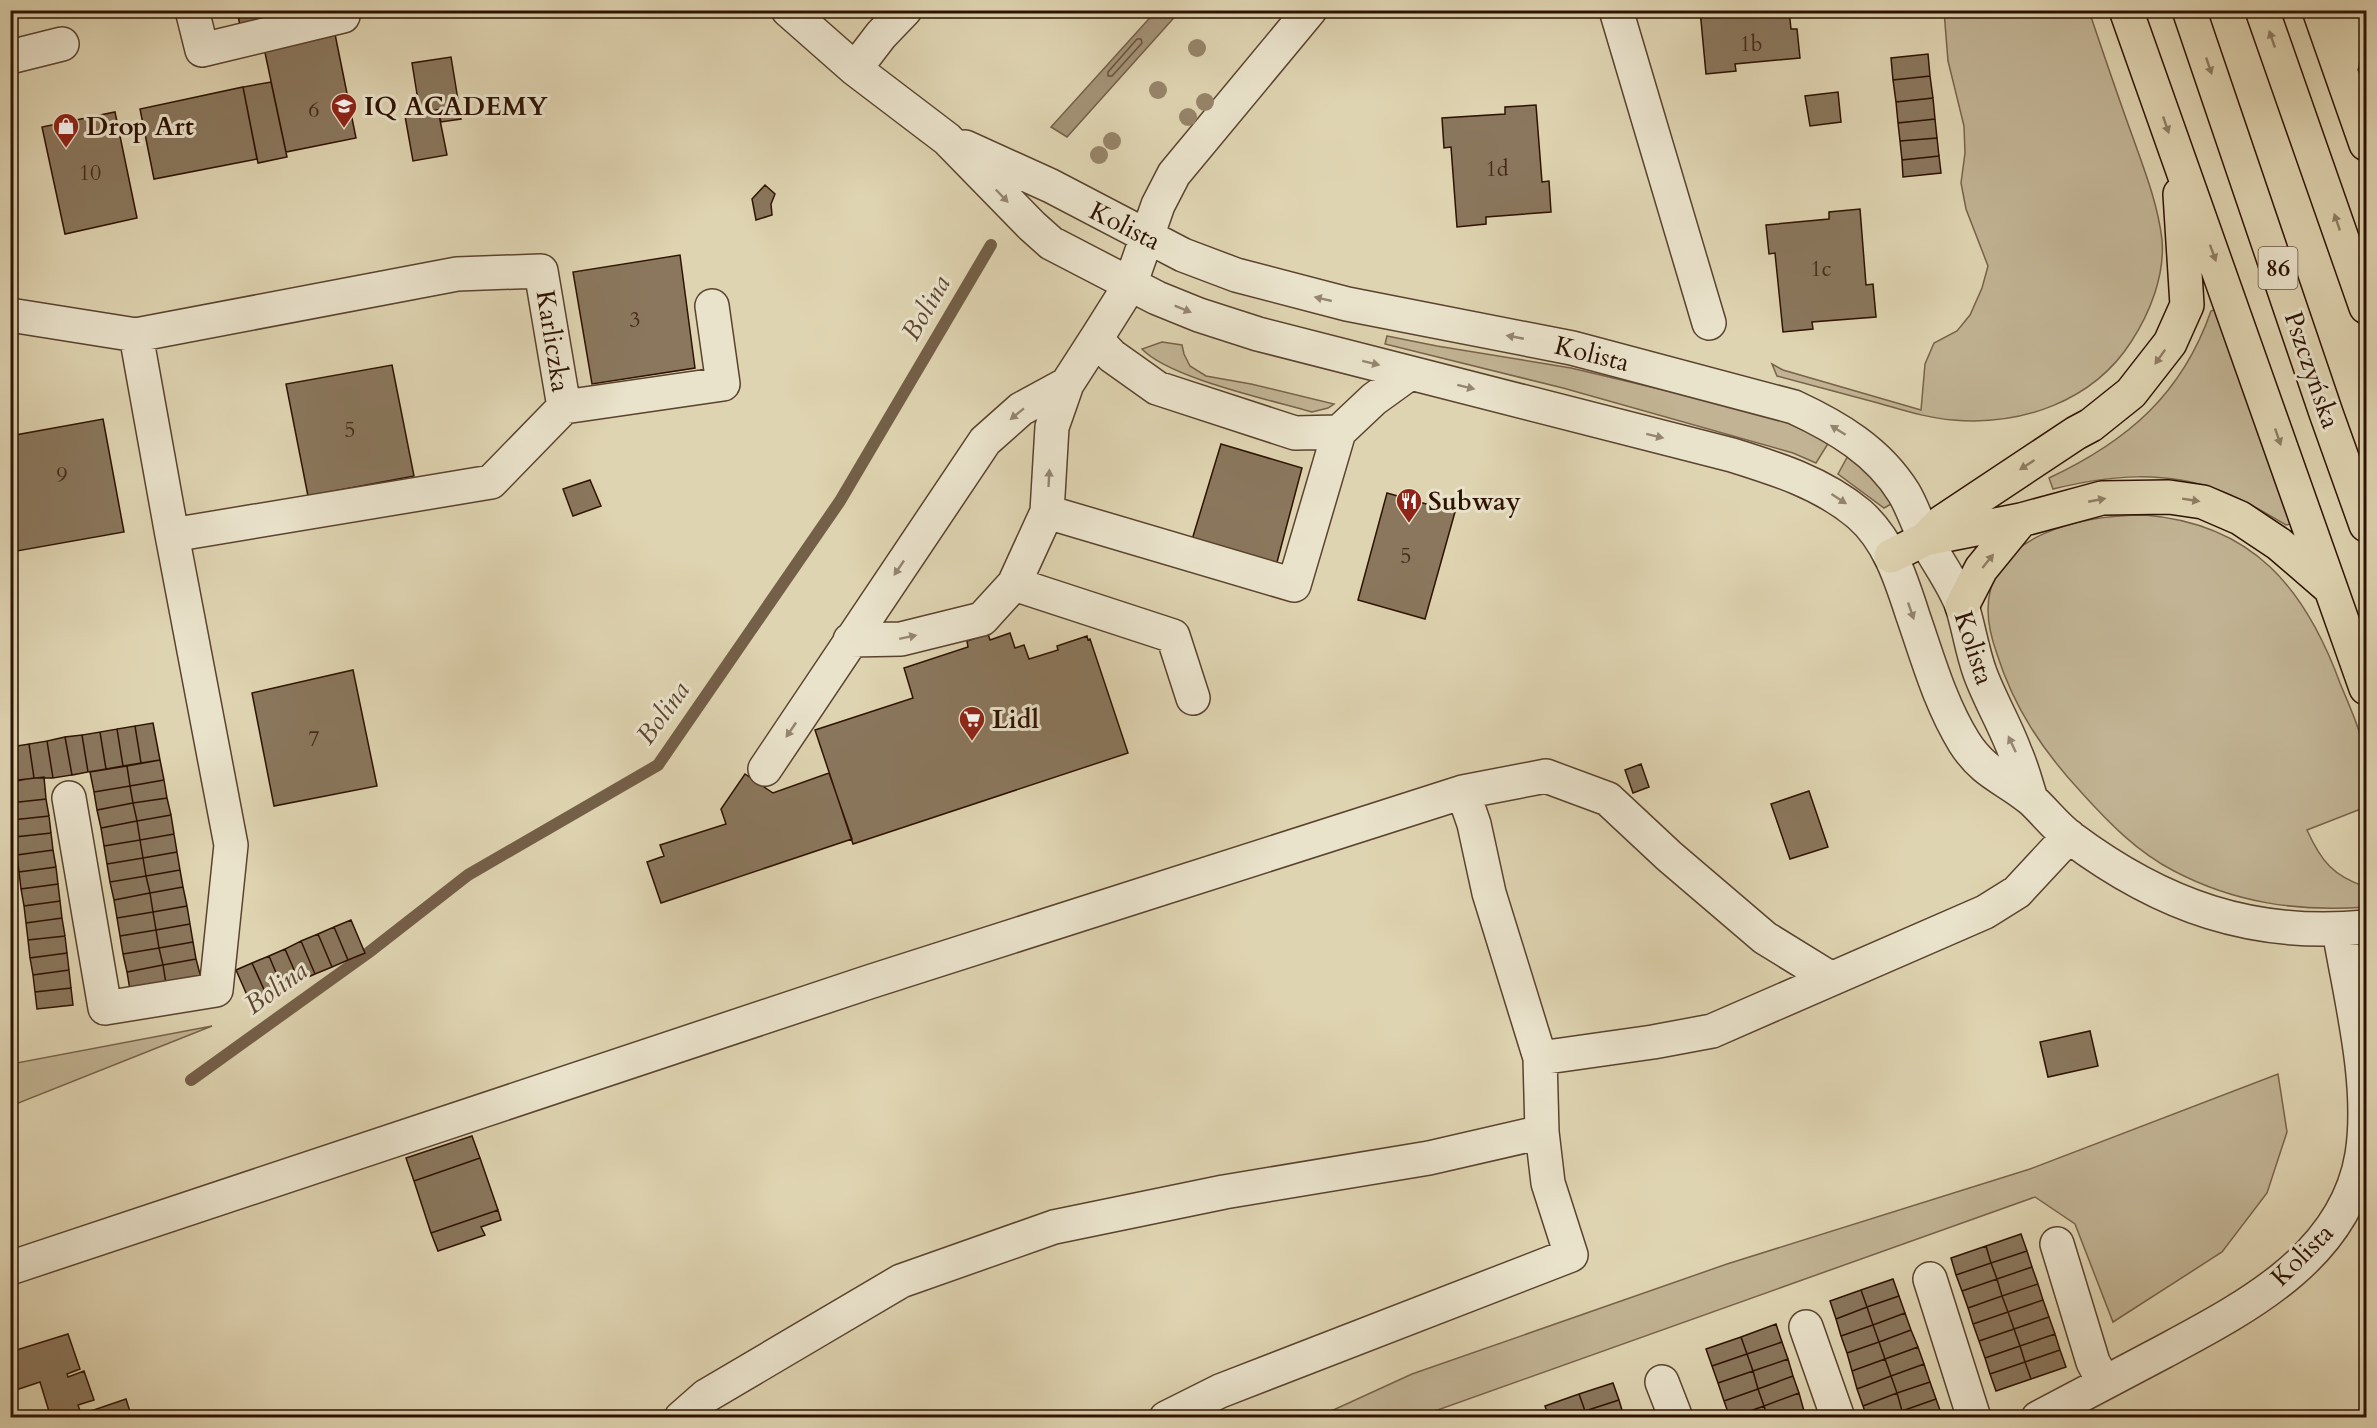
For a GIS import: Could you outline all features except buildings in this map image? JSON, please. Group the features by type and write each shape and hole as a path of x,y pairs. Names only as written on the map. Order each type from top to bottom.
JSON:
{"main road":[{"path":"2126,10 2367,688"},
{"name":"Pszczyńska","path":"2189,10 2326,413 2367,525"},
{"path":"2262,10 2367,307"},
{"path":"2319,10 2367,144"},
{"path":"2341,72 2349,10"},
{"path":"1925,539 1941,522 2091,425 2115,406 2131,393 2170,343 2187,305 2178,159"},
{"path":"1891,556 1925,539 2021,520 2102,498 2169,497 2203,502 2240,518 2279,544 2332,589"},
{"path":"1962,606 1982,569 2021,520"}],"street":[{"path":"192,10 202,50 343,16 342,10"},
{"name":"Kolista","path":"788,10 855,69 947,139 1051,243 1130,285 1200,315 1230,325 1732,455 1782,471 1818,487 1860,514 1882,540 1891,556 1938,687 1956,728 1978,762 2031,800 2069,836 2148,887 2207,912 2266,926 2353,929 2357,1034 2364,1111 2361,1160 2346,1204 2336,1222 2309,1255 2250,1303 2038,1418"},
{"path":"855,69 881,35 905,10"},
{"path":"850,640 901,639 982,619 1014,584 1047,512 1052,427 1067,384 1130,285 1158,205 1174,174 1310,10"},
{"path":"1616,10 1709,323"},
{"path":"10,57 62,44"},
{"name":"Kolista","path":"947,139 1051,186 1147,237 1204,264 1260,283 1347,304 1572,348 1794,407 1821,419 1866,448 1903,492 1925,539 1962,606 1972,651 1980,674 2015,751 2031,800"},
{"name":"Karliczka","path":"10,315 136,335 457,274 541,270 564,407 491,482 172,535"},
{"path":"564,407 723,384 712,306"},
{"path":"69,798 105,1008 216,990 231,845 136,335"},
{"path":"1096,339 1112,356 1157,387 1295,433 1339,432"},
{"path":"1047,512 1294,585 1339,432 1374,399 1410,373"},
{"path":"765,769 985,441 1020,410 1067,384"},
{"path":"1014,584 1173,636 1193,698"},
{"path":"10,1268 869,982 1463,792 1546,776 1608,799 1669,856 1765,938 1830,978"},
{"path":"1166,1418 1220,1391 1571,1255 1548,1183 1542,1132 1540,1058 1489,893 1474,824 1463,792"},
{"path":"1540,1058 1712,1031 1830,978 1953,927 2007,900 2032,877 2069,836"},
{"path":"681,1418 706,1396 901,1281 1054,1227 1224,1192 1429,1158 1542,1132"},
{"path":"2057,1244 2093,1362 2104,1383"},
{"path":"1930,1279 1974,1418"},
{"path":"1806,1327 1839,1418"},
{"path":"1662,1382 1676,1418"}],"shaded area":[{"path":"1944,11 2089,11 2146,174 2162,240 2161,267 2155,293 2138,331 2115,363 2097,380 2076,394 2030,414 2005,419 1979,421 1924,416 1777,376 1772,364 1783,370 1921,410 1925,364 1934,343 1957,331 1970,315 1982,288 1988,266 1966,209 1961,183 1965,153 1964,126 1948,61"},
{"path":"2216,309 2291,524 2286,525 2230,494 2179,480 2158,477 2116,478 2053,489 2049,478 2104,448 2149,412 2185,367 2211,311"},
{"path":"1387,336 1571,368 1748,410 1779,419 1829,442 1816,463 1793,453 1563,388 1385,344"},
{"path":"1162,342 1182,345 1190,366 1206,376 1251,384 1334,404 1312,412 1197,379 1155,360 1142,349"},
{"path":"1849,454 1869,472 1893,503 1884,508 1838,474"},
{"path":"2145,515 2183,521 2216,532 2245,547 2270,567 2291,590 2310,618 2326,649 2359,730 2365,749 2367,776 2366,807 2307,830 2317,850 2329,866 2345,878 2366,887 2366,907 2316,908 2267,903 2220,891 2174,871 2148,855 2124,836 2091,803 2054,761 2021,711 2004,674 1993,643 1989,621 1988,610 1992,584 2004,563 2022,546 2044,534 2069,525 2095,519"},
{"path":"212,1026 11,1106 11,1064"},
{"path":"2278,1074 2287,1132 2267,1193 2222,1252 2113,1322 2075,1224 2035,1197 1418,1417 1318,1417 1412,1374 1727,1264 2030,1169"}],"water":[{"path":"1156,11 1180,11 1067,137 1051,127"}],"waterway":[{"name":"Bolina","path":"191,1080 368,953 468,875 658,765 840,501 991,245"}],"place":[{"name":"IQ ACADEMY","path":"344,129"},
{"name":"Drop Art","path":"66,149"},
{"name":"Subway","path":"1409,524"},
{"name":"Lidl","path":"972,742"}]}
